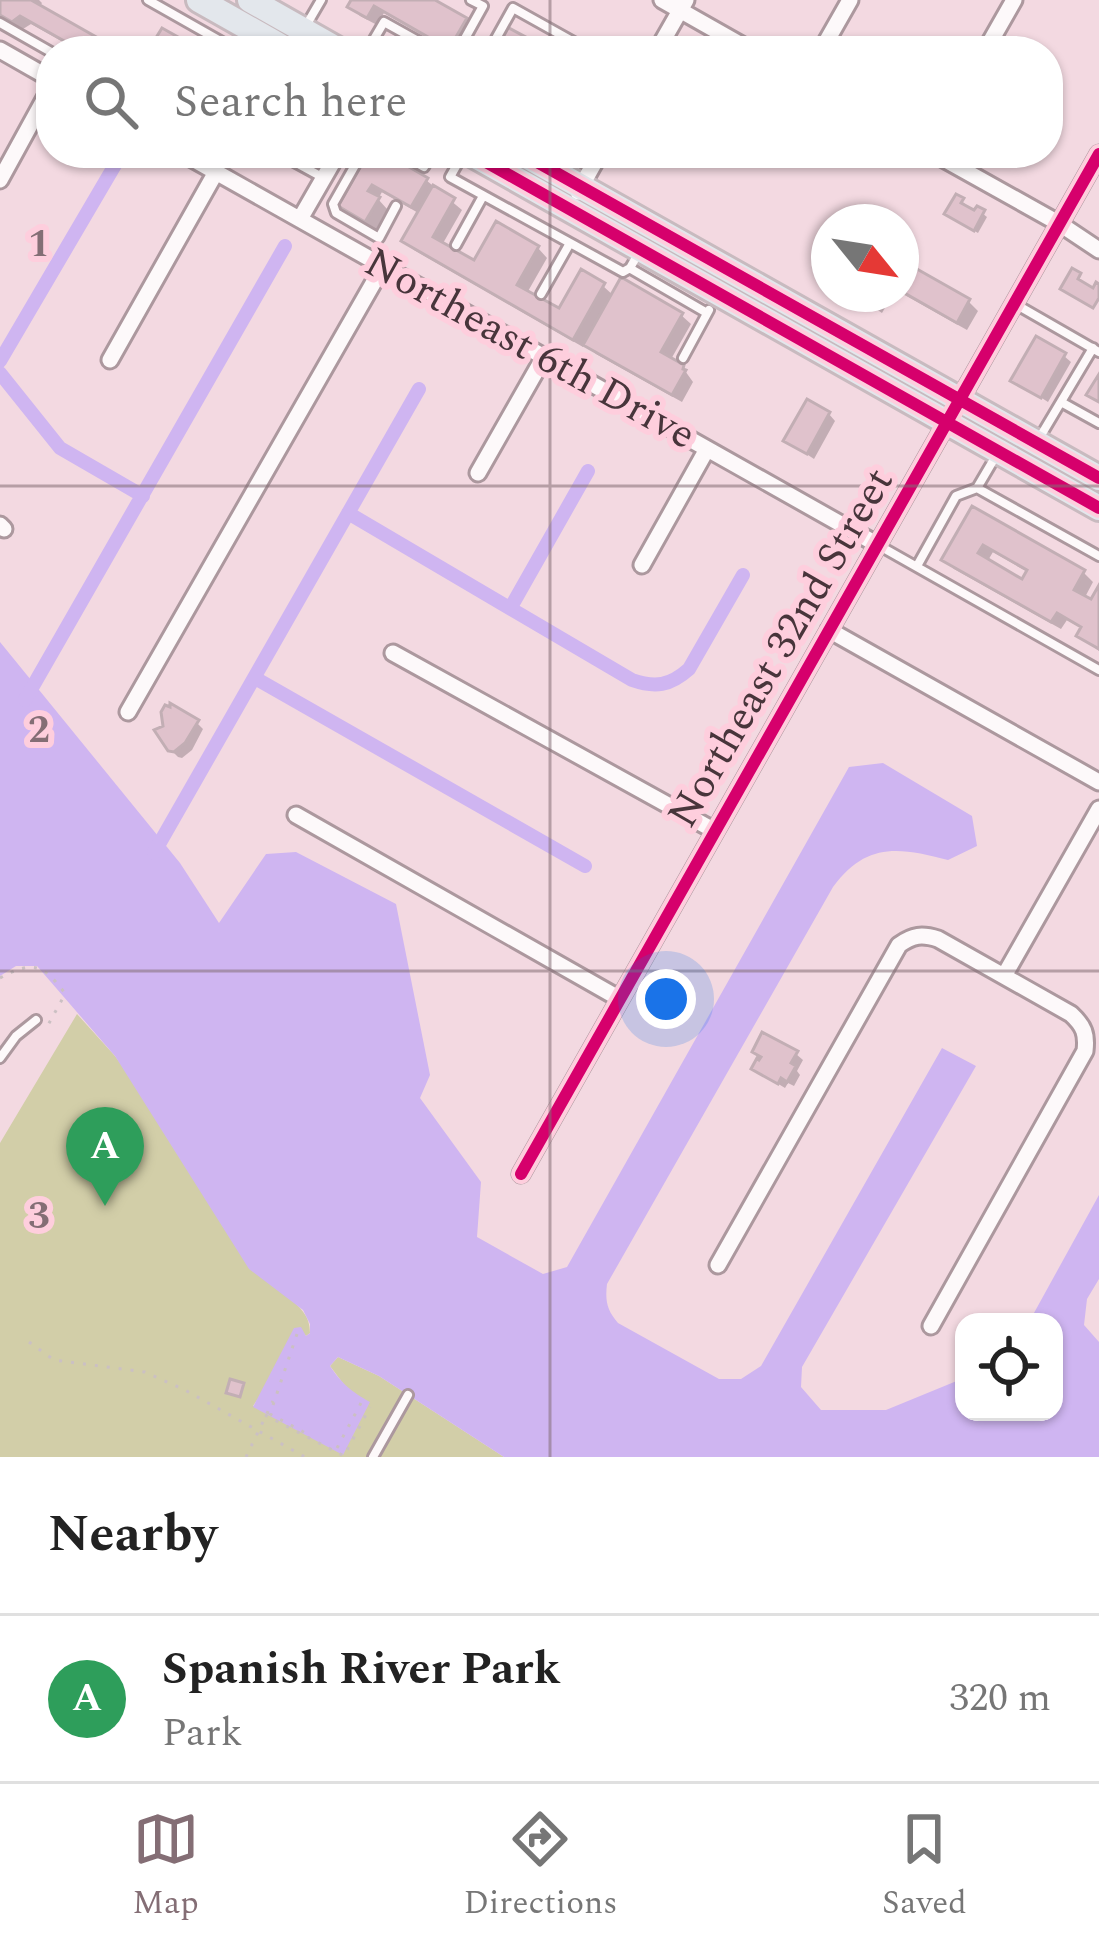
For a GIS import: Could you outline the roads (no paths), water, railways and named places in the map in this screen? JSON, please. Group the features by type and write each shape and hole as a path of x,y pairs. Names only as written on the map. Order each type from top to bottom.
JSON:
{"main road":[{"path":"199,0 268,36"},
{"path":"250,0 277,36"},
{"path":"495,168 546,196 575,198 954,411 998,451 1099,508"},
{"path":"538,168 636,259 713,303 1036,443 1099,478"}],"street":[{"path":"662,0 683,5 730,36"},
{"path":"830,36 850,0"},
{"path":"994,36 1014,0"},
{"path":"665,36 683,5"},
{"path":"0,50 36,73"},
{"path":"0,180 36,112"},
{"name":"Northeast 32nd Street","path":"521,1174 1099,154"},
{"name":"Northeast 6th Drive","path":"209,168 878,544"},
{"path":"300,219 329,168"},
{"path":"575,198 592,168"},
{"path":"960,168 1099,250"},
{"path":"110,361 216,172"},
{"path":"128,712 383,266"},
{"path":"478,473 544,357"},
{"path":"642,566 707,449"},
{"path":"829,630 1099,782"},
{"path":"394,653 715,832"},
{"path":"1004,976 1099,808"},
{"path":"296,815 620,999"},
{"path":"718,1264 899,945 911,937 938,939 1071,1014 1087,1037 1085,1051 931,1326"}],"lane":[{"path":"148,0 164,4 214,36"},
{"path":"288,36 321,0"},
{"path":"466,36 483,6 471,0"},
{"path":"497,36 513,8 563,36"},
{"path":"376,36 384,22 409,36"},
{"path":"0,23 36,43"},
{"path":"304,168 335,200"},
{"path":"353,168 333,204 336,213 380,238 396,206"},
{"path":"456,168 450,177 623,272 636,259"},
{"path":"456,245 484,196"},
{"path":"532,222 546,196"},
{"path":"542,295 570,243"},
{"path":"682,358 713,303"},
{"path":"1016,304 1096,350 1036,443"},
{"path":"1061,402 1099,423"},
{"path":"916,566 956,496 977,488 998,451"},
{"path":"977,488 1099,556"},
{"path":"878,544 1099,670"},
{"path":"0,1058 16,1036 36,1021"},
{"path":"374,1457 408,1395"}],"waterway":[{"path":"0,361 113,168"},
{"path":"25,700 285,246"},
{"path":"0,373 60,448 143,496"},
{"path":"154,853 419,389"},
{"path":"511,607 588,471"},
{"path":"348,513 632,680 648,684 669,682 689,669 743,575"},
{"path":"255,678 585,866"}],"place":[{"name":"Spanish River Park","path":"105,1206"}]}
